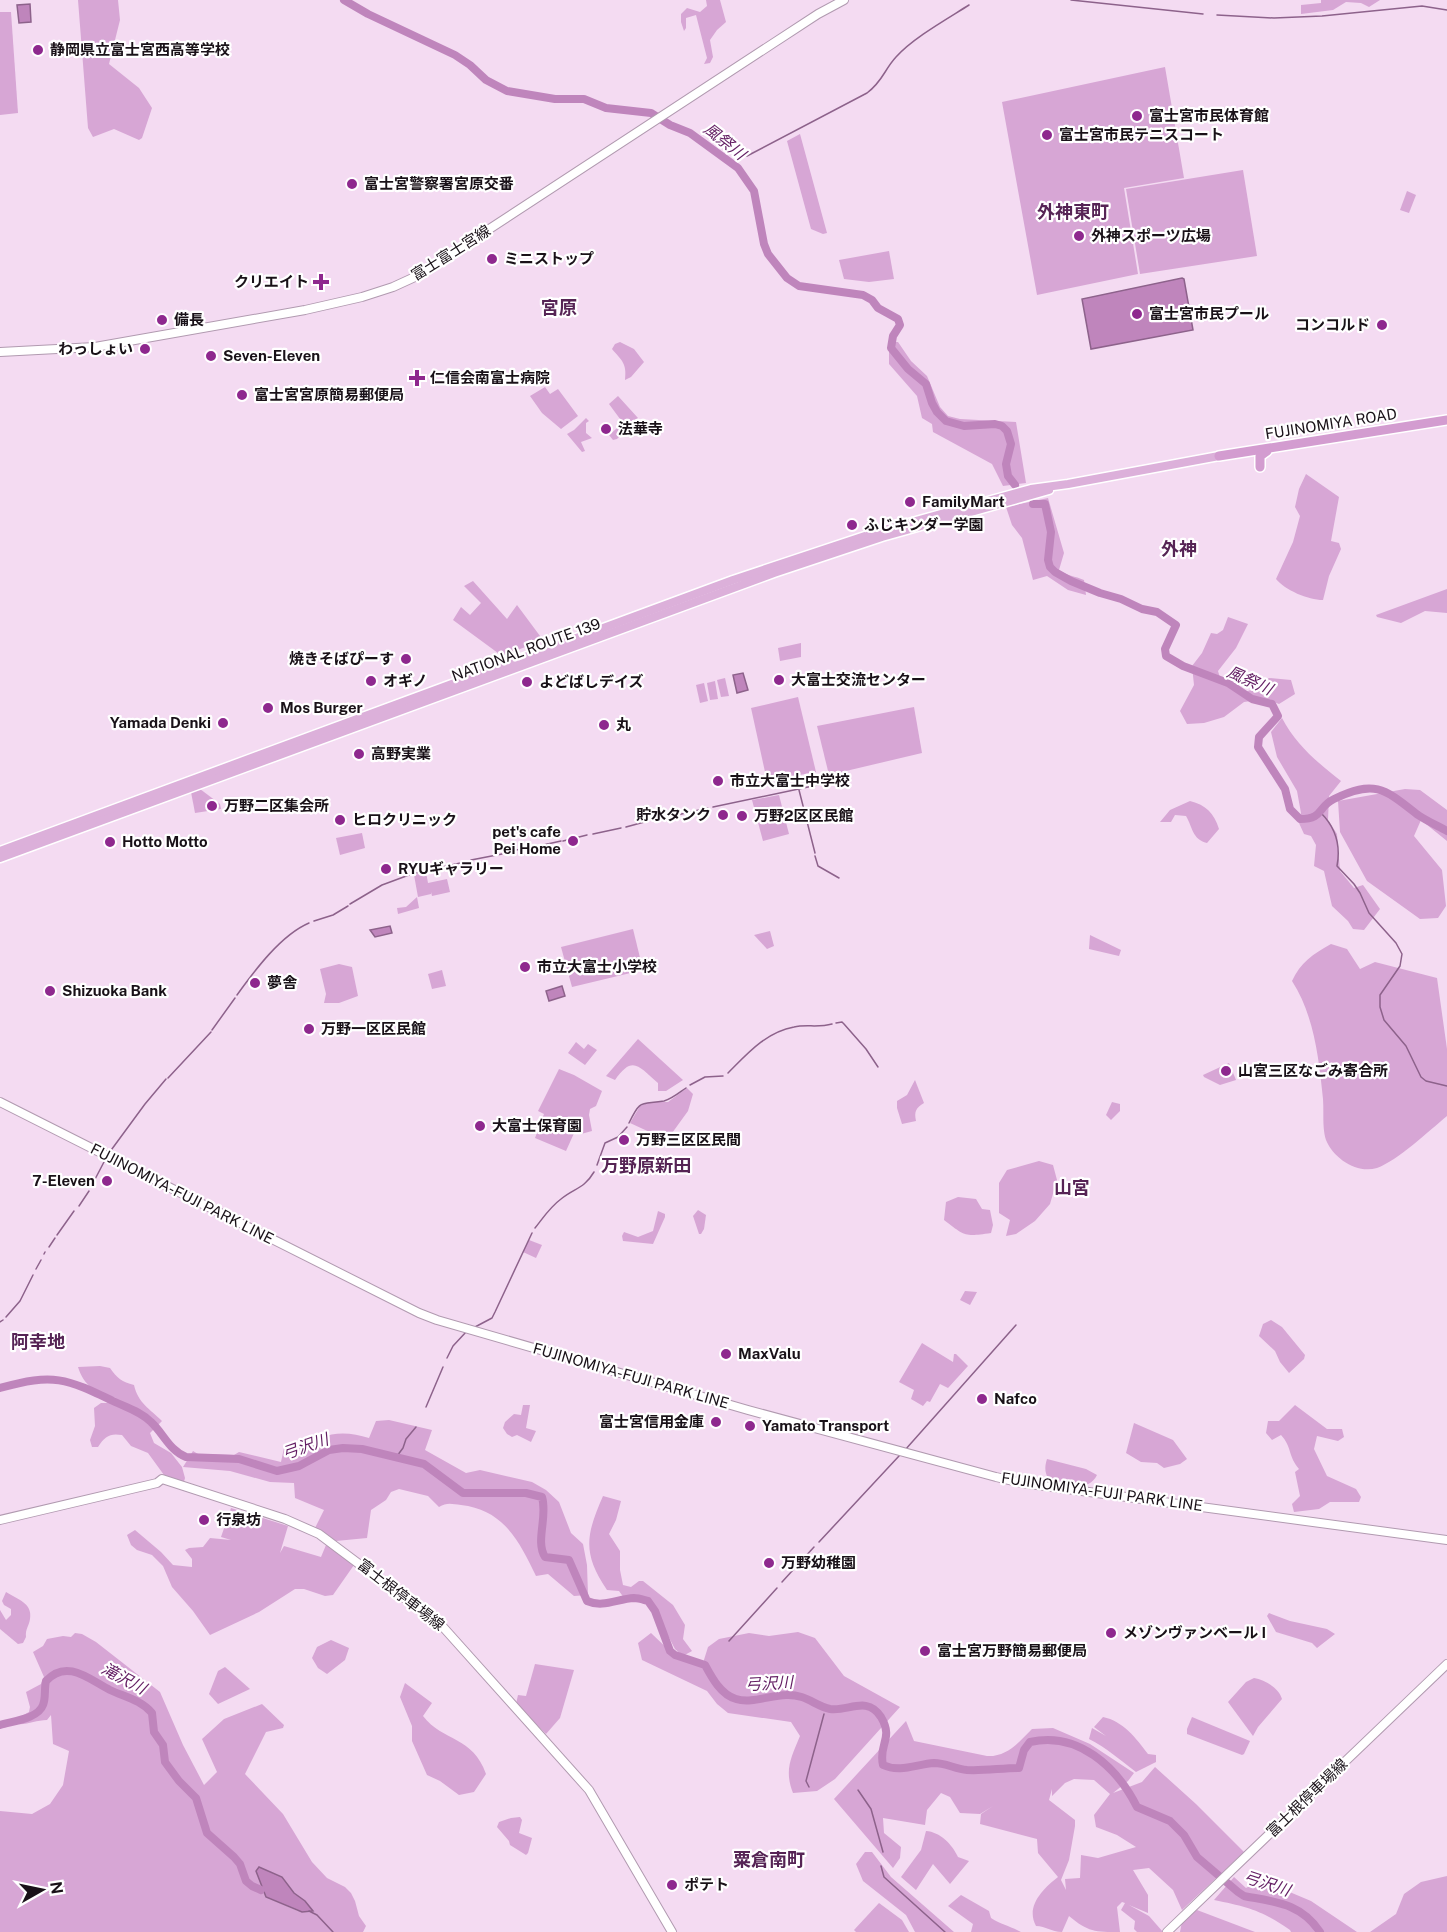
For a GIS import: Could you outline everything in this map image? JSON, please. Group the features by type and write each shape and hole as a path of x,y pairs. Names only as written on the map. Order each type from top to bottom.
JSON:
{"highway":[{"name":"FUJINOMIYA ROAD","path":"1219,456 1447,420"},
{"path":"1260,467 1261,454 1272,449"},
{"name":"NATIONAL ROUTE 139","path":"0,851 733,580 891,527 1031,489 1219,456"},
{"name":"NATIONAL ROUTE 139","path":"0,858 774,573 882,537 1033,496 1068,484"}],"main road":[{"name":"富士富士宮線","path":"0,352 95,347 294,312 362,297 393,287 417,276 818,14 844,0"},
{"name":"FUJINOMIYA-FUJI PARK LINE","path":"0,1102 419,1313 471,1330 901,1452 1022,1483 1447,1540"},
{"name":"富士根停車場線","path":"0,1520 157,1483 162,1479 285,1520 319,1534 443,1627 552,1747 589,1790 672,1932"},
{"name":"富士根停車場線","path":"1167,1932 1447,1664"}],"shaded area":[{"path":"78,0 118,0 120,20 109,64 139,88 152,108 142,138 139,140 114,129 93,137 88,128"},
{"path":"706,0 720,0 726,22 710,40 713,57 710,63 704,64 707,58 696,15 686,18 684,31 681,14 687,8 700,12 707,6"},
{"path":"1321,0 1380,0 1369,7 1361,3 1346,2 1333,10 1301,14 1301,5 1321,3"},
{"path":"30,4 31,22 19,23 17,5"},
{"path":"0,12 11,12 18,113 0,115"},
{"path":"1165,67 1184,178 1124,188 1138,274 1037,295 1002,102"},
{"path":"800,134 827,233 823,234 811,229 787,141"},
{"path":"1243,170 1257,256 1140,274 1126,189"},
{"path":"1407,191 1416,195 1409,213 1400,210"},
{"path":"889,251 894,279 869,282 844,279 839,260"},
{"name":"富士宮市民プール","path":"1182,278 1193,330 1091,349 1082,299"},
{"path":"620,342 634,349 644,362 631,377 625,380 624,366 612,349"},
{"path":"889,342 898,342 911,361 927,376 940,407 948,416 960,419 1016,422 1026,483 1003,486 992,464 933,432 932,424 922,418 917,396 889,364"},
{"path":"545,387 550,394 558,389 578,416 561,429 542,413 530,396"},
{"path":"618,396 638,418 617,439 613,440 609,435 623,423 609,404"},
{"path":"586,418 589,421 586,423 586,433 592,438 581,442 585,451 582,452 567,434"},
{"path":"1306,474 1339,497 1331,541 1339,543 1341,549 1329,576 1323,600 1297,594 1276,579 1293,542 1300,516 1295,507 1299,489"},
{"path":"1048,498 1064,553 1059,570 1084,580 1086,595 1068,590 1047,576 1033,580 1022,538 1012,525 1006,507"},
{"path":"473,581 507,619 517,605 543,640 502,656 453,620 461,607 470,615 481,603 464,586"},
{"path":"1447,589 1447,613 1425,611 1401,623 1376,615"},
{"path":"1228,617 1248,624 1236,648 1218,671 1221,681 1243,693 1269,678 1291,680 1295,694 1279,704 1266,699 1244,702 1224,717 1204,723 1187,724 1180,711 1194,685 1192,666 1202,653 1211,633 1217,634 1223,630"},
{"path":"801,643 801,657 780,661 778,648"},
{"path":"743,673 748,690 737,693 733,675"},
{"path":"725,678 729,696 721,697 717,680"},
{"path":"715,681 718,699 710,700 707,683"},
{"path":"704,683 708,701 700,703 696,685"},
{"path":"798,697 816,772 767,781 751,708"},
{"path":"914,707 922,753 829,775 817,726"},
{"path":"1282,718 1300,745 1341,781 1329,796 1328,820 1337,834 1340,871 1354,888 1363,885 1380,909 1364,930 1353,929 1332,906 1324,871 1314,866 1316,845 1311,836 1304,834 1299,823 1301,813 1297,791 1277,757 1271,732"},
{"path":"200,789 220,804 221,809 195,813 191,792"},
{"path":"1405,789 1420,790 1447,810 1447,841 1421,820 1414,836 1442,870 1446,906 1438,918 1420,919 1367,881 1340,832 1338,801"},
{"path":"779,795 789,834 763,841 752,800"},
{"path":"1190,801 1205,807 1217,823 1219,829 1207,843 1198,839 1186,816 1175,815 1171,822 1160,822 1170,810"},
{"path":"362,833 365,848 340,855 336,838"},
{"path":"426,872 428,883 447,879 450,892 432,896 431,892 431,894 418,897 414,875"},
{"path":"417,897 419,908 398,914 397,908 406,907"},
{"path":"390,926 392,933 375,937 370,930"},
{"path":"633,929 643,970 572,987 561,947"},
{"path":"770,931 774,946 767,949 754,935"},
{"path":"1090,935 1121,950 1119,956 1089,949"},
{"path":"1331,944 1347,949 1360,969 1375,962 1437,978 1447,1049 1447,1116 1403,1152 1377,1168 1354,1167 1340,1159 1326,1140 1323,1099 1314,1038 1306,1008 1292,981 1308,960"},
{"path":"339,964 352,967 358,996 339,1003 324,1003 326,994 320,969"},
{"path":"442,970 446,986 432,989 428,974"},
{"path":"562,986 565,996 549,1001 546,991"},
{"path":"638,1039 683,1080 666,1091 658,1091 658,1083 641,1068 632,1065 621,1072 615,1080 606,1076"},
{"path":"576,1042 584,1049 588,1044 597,1050 585,1065 568,1053"},
{"path":"1229,1063 1236,1080 1220,1085 1204,1077 1203,1075"},
{"path":"559,1069 602,1091 596,1106 590,1109 592,1131 581,1134 575,1131 566,1151 535,1138 544,1114 538,1111"},
{"path":"915,1080 924,1103 916,1110 916,1121 902,1124 897,1101 907,1095"},
{"path":"687,1088 693,1094 688,1111 667,1140 630,1123 640,1106 650,1102 668,1102"},
{"path":"1112,1102 1120,1104 1120,1111 1111,1120 1106,1115"},
{"path":"1039,1161 1053,1165 1057,1180 1050,1204 1035,1221 1016,1234 1006,1236 1010,1220 999,1213 999,1183 1007,1170"},
{"path":"958,1197 976,1199 982,1209 990,1210 993,1225 991,1233 965,1234 944,1220 946,1202"},
{"path":"698,1210 706,1215 701,1234 699,1234 693,1216"},
{"path":"658,1211 665,1214 665,1217 653,1244 623,1241 624,1232 638,1237 653,1231"},
{"path":"529,1240 542,1245 536,1258 523,1252"},
{"path":"965,1291 977,1292 970,1305 960,1300"},
{"path":"1271,1320 1282,1327 1305,1355 1304,1359 1289,1373 1275,1351 1259,1336 1263,1324"},
{"path":"922,1343 953,1362 954,1354 956,1354 968,1366 948,1388 940,1384 930,1402 927,1401 923,1406 911,1399 914,1390 899,1382"},
{"path":"78,1367 110,1368 120,1379 134,1385 141,1401 162,1421 150,1433 154,1443 171,1453 182,1467 185,1478 182,1489 164,1475 148,1453 131,1446 122,1435 108,1436 98,1447 92,1447 90,1440 95,1426 94,1408 116,1398 92,1388 84,1380"},
{"path":"523,1405 530,1405 526,1428 536,1431 531,1442 517,1435 512,1437 503,1428 505,1422 514,1414 521,1415"},
{"path":"1295,1405 1327,1429 1342,1429 1344,1437 1338,1441 1317,1436 1314,1449 1327,1476 1356,1489 1361,1497 1359,1502 1330,1502 1319,1509 1294,1512 1292,1504 1300,1496 1295,1472 1299,1469 1281,1435 1272,1440 1266,1433 1268,1421 1279,1421"},
{"path":"389,1420 432,1430 425,1450 466,1473 480,1470 532,1482 546,1490 559,1502 571,1533 583,1544 587,1565 588,1595 574,1596 548,1574 536,1576 508,1529 499,1520 476,1508 450,1504 439,1507 428,1496 399,1489 391,1492 386,1500 371,1510 367,1538 336,1541 315,1528 324,1510 295,1498 294,1483 270,1482 230,1471 183,1467 193,1451 198,1454 234,1455 239,1452 281,1462 284,1448 299,1448 327,1436 339,1434 369,1438 376,1421"},
{"path":"1134,1423 1173,1440 1187,1459 1180,1464 1164,1468 1157,1463 1141,1462 1126,1453"},
{"path":"1047,1459 1086,1469 1097,1475 1093,1481 1083,1486 1050,1482 1046,1471"},
{"path":"603,1496 621,1501 609,1534 620,1551 623,1585 631,1587 643,1581 673,1605 685,1625 683,1639 692,1651 683,1656 675,1649 650,1601 627,1602 619,1591 607,1590 593,1565 589,1544 590,1533"},
{"path":"231,1508 288,1526 280,1553 284,1546 321,1557 326,1545 354,1565 333,1595 325,1596 304,1589 295,1589 259,1612 210,1635 172,1587 163,1566 152,1555 137,1550 131,1545 127,1535 135,1530 173,1565 192,1567 192,1559 185,1550 203,1547 210,1538 231,1540 221,1537"},
{"path":"6,1592 23,1602 29,1609 30,1619 23,1643 18,1644 0,1629 0,1610 6,1620 11,1615 11,1609 2,1601"},
{"path":"1269,1613 1290,1621 1327,1629 1335,1634 1317,1648 1312,1643 1276,1632 1267,1616"},
{"path":"798,1632 815,1638 844,1676 900,1707 835,1779 817,1791 793,1793 789,1771 791,1758 800,1736 791,1722 728,1713 707,1691 642,1660 638,1643 651,1633 675,1656 703,1663 708,1647 719,1639 749,1633 769,1636"},
{"path":"75,1633 82,1634 96,1642 160,1692 183,1745 204,1785 217,1772 202,1739 224,1719 262,1704 284,1725 283,1728 266,1732 245,1774 283,1814 312,1862 327,1878 345,1887 351,1893 359,1916 366,1926 363,1932 0,1932 0,1811 32,1814 50,1804 63,1785 69,1751 53,1744 51,1715 47,1720 25,1724 17,1724 16,1719 29,1712 26,1692 41,1684 44,1677 33,1652 43,1646 47,1639 71,1637","holes":["282,1877 294,1893 305,1901 312,1911 298,1911 266,1897"]},
{"path":"331,1640 349,1648 345,1660 327,1674 318,1668 312,1658 317,1647"},
{"path":"535,1664 574,1670 560,1718 546,1734 516,1704 518,1695 526,1696"},
{"path":"225,1667 250,1689 218,1704 209,1694 218,1671"},
{"path":"1254,1678 1271,1685 1282,1699 1253,1736 1228,1702 1246,1682"},
{"path":"405,1683 432,1703 423,1716 439,1731 466,1746 480,1762 486,1774 474,1792 459,1795 440,1781 427,1775 412,1741 412,1726 400,1697"},
{"path":"1103,1717 1117,1722 1128,1731 1148,1754 1156,1755 1156,1762 1136,1772 1108,1750 1089,1739 1092,1728 1106,1736 1094,1727"},
{"path":"1192,1717 1250,1741 1244,1754 1187,1734"},
{"path":"906,1721 914,1741 987,1756 1007,1751 1032,1729 1053,1728 1090,1744 1134,1773 1113,1793 1142,1782 1155,1767 1244,1852 1182,1910 1173,1890 1149,1868 1133,1870 1148,1895 1148,1913 1129,1905 1149,1916 1163,1932 1137,1932 1134,1929 1135,1921 1121,1910 1125,1903 1122,1902 1117,1907 1120,1932 1092,1930 1069,1916 1062,1932 1058,1932 1036,1926 1033,1911 1042,1892 1058,1877 1038,1853 1037,1839 980,1824 981,1814 993,1806 980,1814 960,1813 950,1797 941,1793 927,1810 925,1825 883,1818 884,1833 901,1847 900,1858 893,1868 834,1799","holes":["1074,1779 1094,1780 1110,1794 1094,1815 1096,1827 1117,1835 1136,1847 1098,1858 1081,1855 1080,1878 1065,1879 1066,1890 1061,1880 1069,1860 1075,1820 1049,1800 1052,1789 1052,1796 1065,1783"]},
{"path":"520,1817 522,1820 519,1833 532,1838 526,1855 510,1845 497,1827 499,1822"},
{"path":"926,1831 941,1836 949,1843 958,1857 969,1861 950,1884 933,1864 916,1890 901,1877 921,1850"},
{"path":"865,1852 872,1852 891,1877 954,1932 915,1932 906,1915 863,1881 856,1864"},
{"path":"259,1867 282,1877 294,1893 313,1911 302,1912 266,1897 256,1871"},
{"path":"1447,1876 1447,1932 1370,1932 1396,1914 1404,1894 1421,1882"},
{"path":"1234,1877 1246,1888 1261,1880 1311,1901 1357,1932 1291,1932 1280,1923 1262,1914 1245,1907 1214,1900"},
{"path":"961,1895 989,1911 991,1918 1021,1932 971,1932 973,1924 948,1906"},
{"path":"879,1903 902,1920 909,1932 856,1932 854,1930"},
{"path":"1197,1910 1255,1932 1180,1932 1182,1922"}],"waterway":[{"name":"風祭川","path":"344,0 368,14 455,55 486,80 507,91 555,99 584,99 606,108 651,113 670,125 690,133 738,168 754,191 764,244 768,254 787,278 799,286 863,295 872,300 878,308 898,319 900,325 893,336 891,348 908,369 926,384 932,403 946,421 964,426 995,424 1007,431 1011,444 1006,464 1008,476 1015,485"},
{"path":"1071,0 1203,14"},
{"path":"732,153 747,156 867,93 911,43 969,5"},
{"path":"1217,15 1274,18 1322,16 1422,6 1447,10"},
{"name":"風祭川","path":"718,154 723,154"},
{"name":"風祭川","path":"1033,504 1045,504 1051,532 1048,560 1055,572 1100,593 1121,599 1142,609 1157,612 1176,625 1165,649 1166,656 1183,666 1228,683 1252,699 1272,704 1278,716 1259,737 1258,747 1285,789 1290,809 1300,819 1317,815 1334,799 1360,789 1370,788 1388,793 1421,817 1447,831"},
{"path":"713,807 827,783"},
{"path":"799,790 815,853"},
{"path":"655,820 708,808"},
{"path":"1321,813 1336,837 1337,866 1354,884 1369,913 1396,943 1402,954 1400,966 1380,995 1380,1007 1384,1020 1406,1046 1421,1077 1426,1081 1447,1086"},
{"path":"626,827 648,821"},
{"path":"593,834 621,828"},
{"path":"563,841 587,835"},
{"path":"534,847 561,841"},
{"path":"504,853 529,847"},
{"path":"471,860 502,854"},
{"path":"815,856 818,866 839,878"},
{"path":"416,873 469,861"},
{"path":"350,904 382,885 409,875"},
{"path":"314,921 333,915 348,906"},
{"path":"237,995 260,964 279,944 309,923"},
{"path":"212,1030 235,998"},
{"path":"836,1023 844,1024 878,1067"},
{"path":"728,1073 742,1058 775,1034 799,1026 832,1024"},
{"path":"168,1078 211,1032"},
{"path":"690,1085 705,1077 723,1076"},
{"path":"109,1153 166,1079"},
{"path":"629,1123 642,1104 667,1100 686,1088"},
{"path":"597,1165 605,1143 618,1137 627,1127"},
{"path":"92,1185 105,1160"},
{"path":"535,1228 553,1206 583,1185 594,1172"},
{"path":"79,1206 89,1191"},
{"path":"57,1235 74,1211"},
{"path":"475,1327 492,1318 532,1233"},
{"path":"49,1247 55,1238"},
{"path":"36,1269 41,1260"},
{"path":"6,1317 20,1301 33,1275"},
{"path":"905,1450 1016,1325"},
{"path":"447,1358 453,1346 466,1332"},
{"path":"426,1407 443,1367"},
{"name":"弓沢川","path":"0,1388 34,1380 59,1380 71,1383 134,1410 156,1427 175,1450 186,1457 239,1459 277,1471 299,1466 329,1450 362,1449 424,1464 463,1493 526,1493 542,1497 544,1513 541,1544 545,1557 569,1560 587,1601 599,1604 634,1598 648,1601 655,1611 670,1651 675,1655 705,1665 718,1685 731,1697 754,1700 793,1695 830,1709 870,1707 876,1710 885,1725 886,1736 882,1758 883,1765 889,1767 934,1763 967,1770 1019,1768 1024,1750 1030,1742 1048,1740 1080,1747 1094,1755 1119,1778 1137,1807 1170,1821 1184,1835 1197,1857 1238,1892 1244,1896 1277,1902 1296,1909 1313,1922 1320,1932"},
{"path":"397,1456 416,1427"},
{"path":"819,1542 899,1456"},
{"path":"782,1582 814,1547"},
{"path":"729,1641 777,1588"},
{"name":"滝沢川","path":"0,1725 18,1721 40,1710 44,1702 46,1681 62,1671 78,1673 143,1705 152,1713 154,1732 163,1745 165,1762 196,1798 207,1833 240,1864 246,1881 261,1890"},
{"path":"809,1787 806,1781 824,1714"},
{"path":"858,1790 871,1809 883,1852"},
{"path":"881,1866 884,1877 945,1932"},
{"path":"309,1911 317,1915 333,1932"}],"place":[{"name":"静岡県立富士宮西高等学校","path":"38,50"},
{"name":"富士宮市民体育館","path":"1137,116"},
{"name":"富士宮市民テニスコート","path":"1047,135"},
{"name":"富士宮警察署宮原交番","path":"352,184"},
{"name":"外神スポーツ広場","path":"1079,236"},
{"name":"ミニストップ","path":"492,259"},
{"name":"クリエイト","path":"321,282"},
{"name":"富士宮市民プール","path":"1137,314"},
{"name":"備長","path":"162,320"},
{"name":"コンコルド","path":"1382,325"},
{"name":"わっしょい","path":"145,349"},
{"name":"Seven-Eleven","path":"211,356"},
{"name":"仁信会南富士病院","path":"417,378"},
{"name":"富士宮宮原簡易郵便局","path":"242,395"},
{"name":"法華寺","path":"606,429"},
{"name":"FamilyMart","path":"910,502"},
{"name":"ふじキンダー学園","path":"852,525"},
{"name":"焼きそばぴーす","path":"406,659"},
{"name":"大富士交流センター","path":"779,680"},
{"name":"オギノ","path":"371,681"},
{"name":"よどばしデイズ","path":"527,682"},
{"name":"Mos Burger","path":"268,708"},
{"name":"Yamada Denki","path":"223,723"},
{"name":"丸","path":"604,725"},
{"name":"高野実業","path":"359,754"},
{"name":"市立大富士中学校","path":"718,781"},
{"name":"万野二区集会所","path":"212,806"},
{"name":"貯水タンク","path":"723,815"},
{"name":"万野2区区民館","path":"742,816"},
{"name":"ヒロクリニック","path":"340,820"},
{"name":"pet's cafe Pei Home","path":"573,841"},
{"name":"Hotto Motto","path":"110,842"},
{"name":"RYUギャラリー","path":"386,869"},
{"name":"市立大富士小学校","path":"525,967"},
{"name":"夢舎","path":"255,983"},
{"name":"Shizuoka Bank","path":"50,991"},
{"name":"万野一区区民館","path":"309,1029"},
{"name":"山宮三区なごみ寄合所","path":"1226,1071"},
{"name":"大富士保育園","path":"480,1126"},
{"name":"万野三区区民間","path":"624,1140"},
{"name":"7-Eleven","path":"107,1181"},
{"name":"MaxValu","path":"726,1354"},
{"name":"Nafco","path":"982,1399"},
{"name":"富士宮信用金庫","path":"716,1422"},
{"name":"Yamato Transport","path":"750,1426"},
{"name":"行泉坊","path":"204,1520"},
{"name":"万野幼稚園","path":"769,1563"},
{"name":"メゾンヴァンベール I","path":"1111,1633"},
{"name":"富士宮万野簡易郵便局","path":"925,1651"},
{"name":"ポテト","path":"672,1885"}],"district":[{"name":"外神東町","path":"1073,212"},
{"name":"宮原","path":"559,308"},
{"name":"外神","path":"1179,549"},
{"name":"万野原新田","path":"646,1166"},
{"name":"山宮","path":"1072,1188"},
{"name":"阿幸地","path":"38,1342"},
{"name":"粟倉南町","path":"769,1860"}]}
